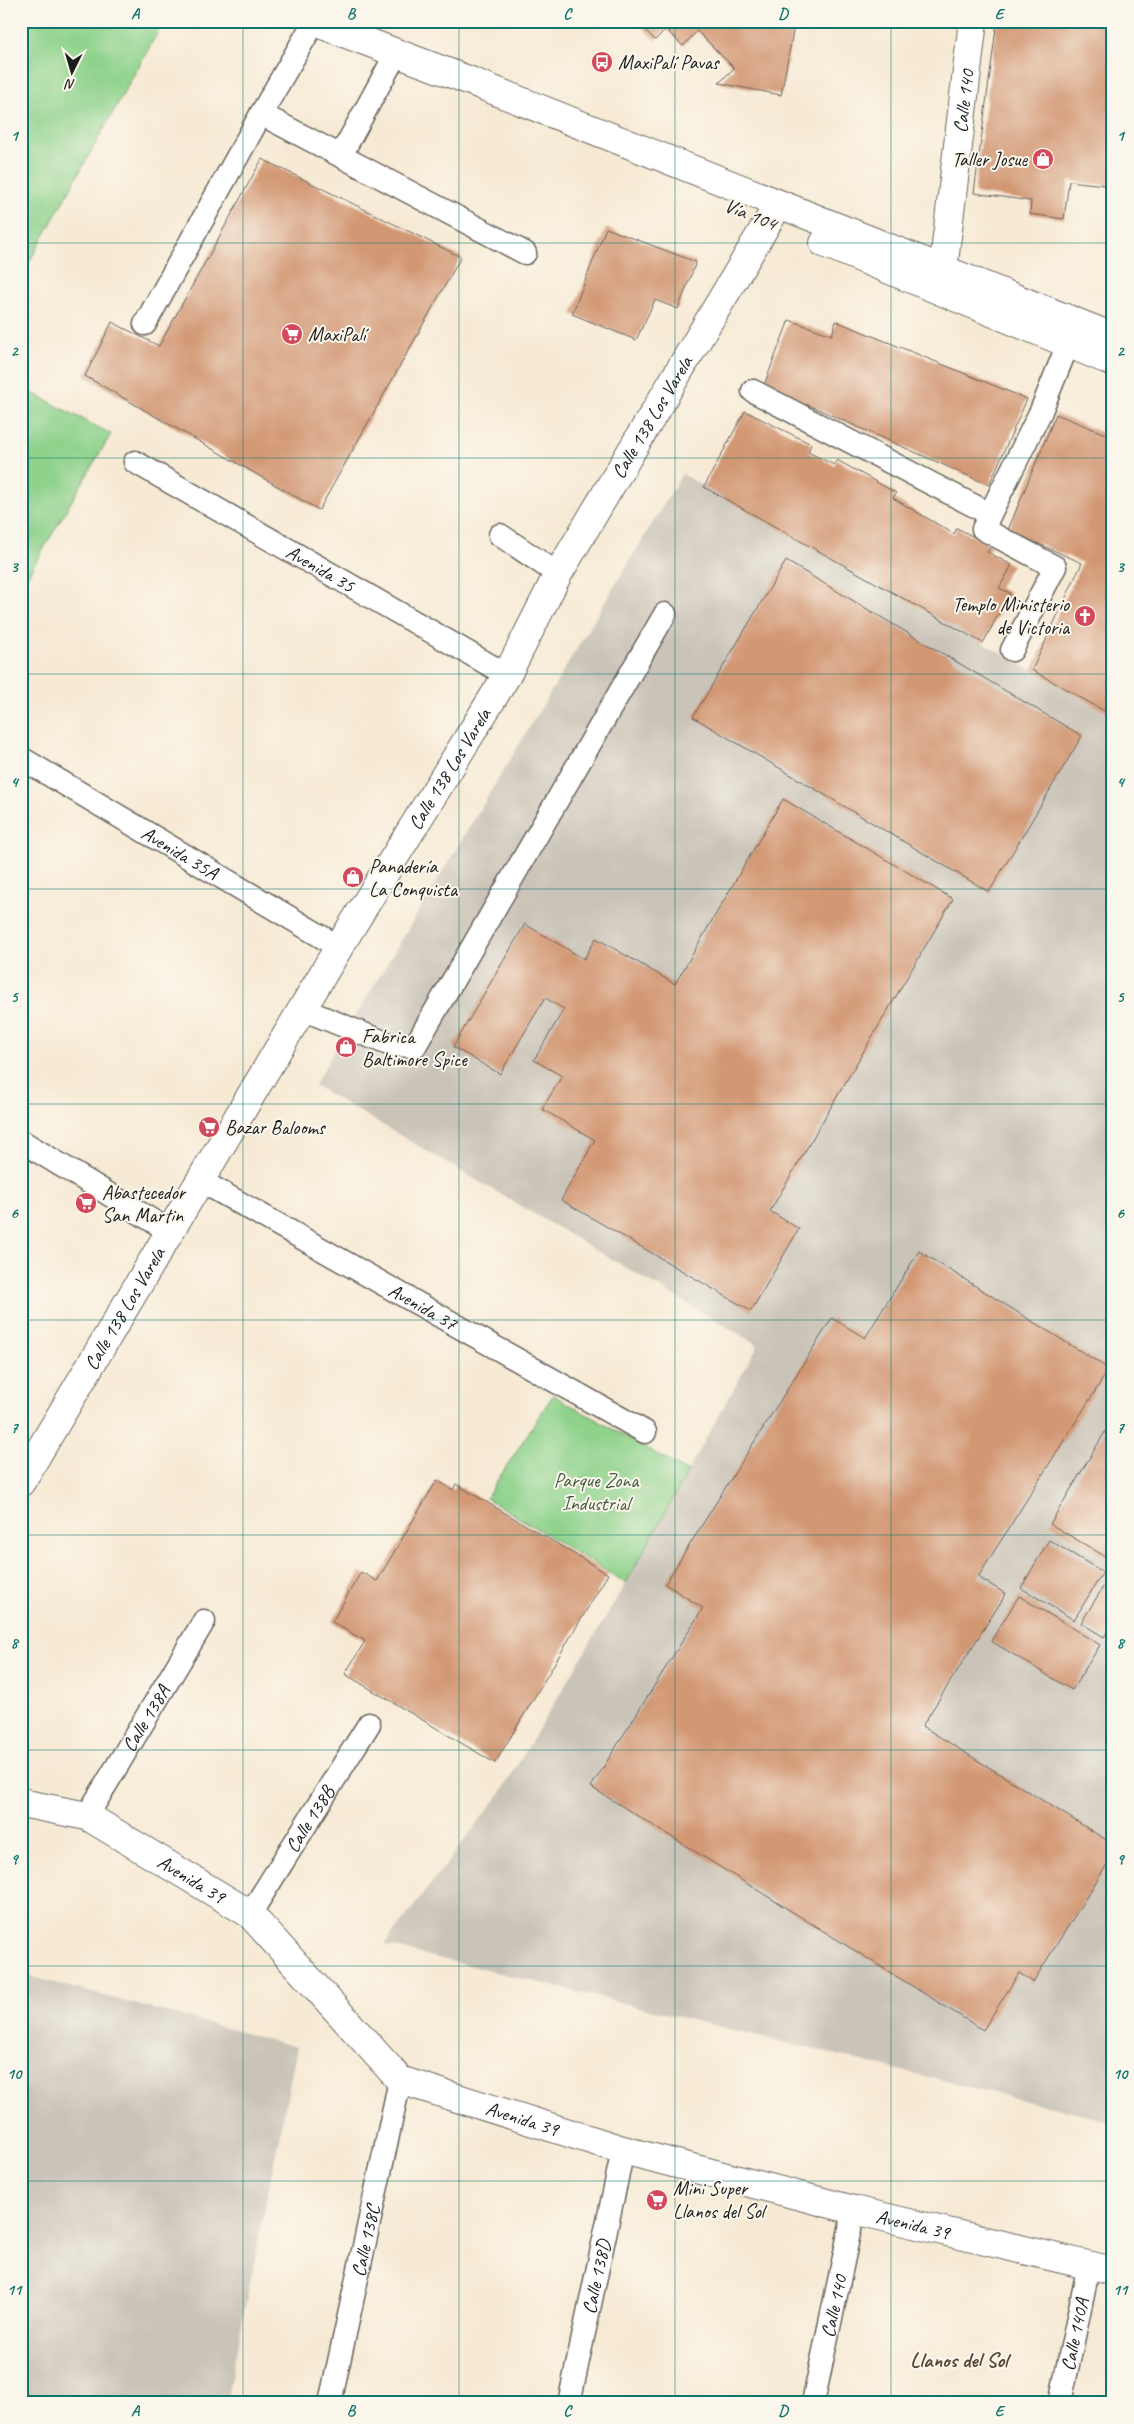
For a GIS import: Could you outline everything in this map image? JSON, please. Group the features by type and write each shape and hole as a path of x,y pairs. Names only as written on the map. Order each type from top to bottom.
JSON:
{"street":[{"name":"Calle 140","path":"943,270 973,21"},
{"name":"Vía 104","path":"314,22 468,80 1068,344 1113,362"},
{"name":"Vía 104","path":"772,213 943,270 1113,337"},
{"name":"Calle 138 Los Varela","path":"21,1482 339,947 507,675 558,574 772,213"},
{"name":"Avenida 39","path":"21,1801 26,1804 87,1816 250,1914 400,2080 623,2150 854,2210 1101,2268"}],"lane":[{"path":"145,324 314,22"},
{"path":"340,155 396,54"},
{"path":"261,114 525,253"},
{"path":"1012,650 1055,567 982,529 1041,411 1068,344"},
{"path":"753,391 990,514"},
{"name":"Avenida 35","path":"135,462 507,675"},
{"path":"500,535 558,574"},
{"path":"302,1009 391,1045 415,1046 665,614"},
{"name":"Avenida 35A","path":"21,758 339,947"},
{"path":"21,1141 171,1232"},
{"name":"Avenida 37","path":"201,1181 645,1432"},
{"name":"Calle 138A","path":"87,1816 204,1621"},
{"name":"Calle 138B","path":"250,1914 369,1724"},
{"name":"Calle 138C","path":"330,2403 400,2080"},
{"name":"Calle 138D","path":"569,2403 623,2150"},
{"name":"Calle 140","path":"813,2403 854,2210"},
{"name":"Calle 140A","path":"1060,2403 1101,2268"}],"shaded area":[{"path":"682,474 1113,716 1113,2122 384,1945 500,1794 626,1583 758,1345 314,1085"},
{"path":"21,1974 297,2047 226,2403 21,2403"}],"green space":[{"path":"21,21 164,21 21,277"},
{"path":"21,387 111,434 21,587"},
{"name":"Parque Zona Industrial","path":"553,1395 688,1472 626,1583 486,1498"}],"building":[{"path":"636,21 795,21 781,95 719,83 734,68 697,31 683,46 666,29 655,40"},
{"path":"997,21 1113,21 1113,186 1069,181 1064,219 1030,214 1031,201 974,193"},
{"name":"MaxiPalí","path":"262,159 461,257 319,510 85,376 112,322 159,346"},
{"path":"606,228 696,262 678,309 655,300 636,340 572,314"},
{"path":"789,320 832,335 836,321 1027,399 989,485 806,404 803,409 761,393"},
{"path":"745,411 811,444 808,452 834,465 837,460 896,493 893,498 954,534 957,528 991,546 987,552 1012,565 999,588 1010,593 983,643 704,487"},
{"path":"1056,414 1113,437 1113,716 1032,670 1082,563 1008,530"},
{"path":"786,561 1082,736 989,892 693,717"},
{"path":"783,799 953,899 770,1211 799,1229 751,1311 561,1200 595,1140 542,1109 562,1076 534,1060 564,1009 545,998 500,1074 453,1047 525,924 584,959 596,938 675,984"},
{"path":"919,1251 1109,1369 978,1577 1006,1594 922,1726 1113,1844 1113,1855 1033,1982 1019,1973 983,2030 591,1787 703,1608 665,1584 832,1318 865,1338"},
{"path":"1108,1427 1113,1430 1113,1561 1050,1524"},
{"path":"437,1480 453,1490 456,1484 608,1574 495,1763 345,1674 365,1641 332,1622 361,1572 377,1581"},
{"path":"1049,1540 1103,1572 1074,1620 1021,1588"},
{"path":"1113,1571 1113,1622 1104,1637 1081,1623"},
{"path":"1019,1596 1100,1645 1072,1690 991,1641"}],"place":[{"name":"MaxiPalí Pavas","path":"602,62"},
{"name":"Taller Josue","path":"1043,159"},
{"name":"MaxiPalí","path":"292,334"},
{"name":"Templo Ministerio de Victoria","path":"1085,616"},
{"name":"Panadería La Conquista","path":"353,877"},
{"name":"Fabrica Baltimore Spice","path":"346,1047"},
{"name":"Bazar Balooms","path":"209,1127"},
{"name":"Abastecedor San Martin","path":"86,1203"},
{"name":"Mini Super Llanos del Sol","path":"657,2200"}],"district":[{"name":"Llanos del Sol","path":"959,2360"}]}
